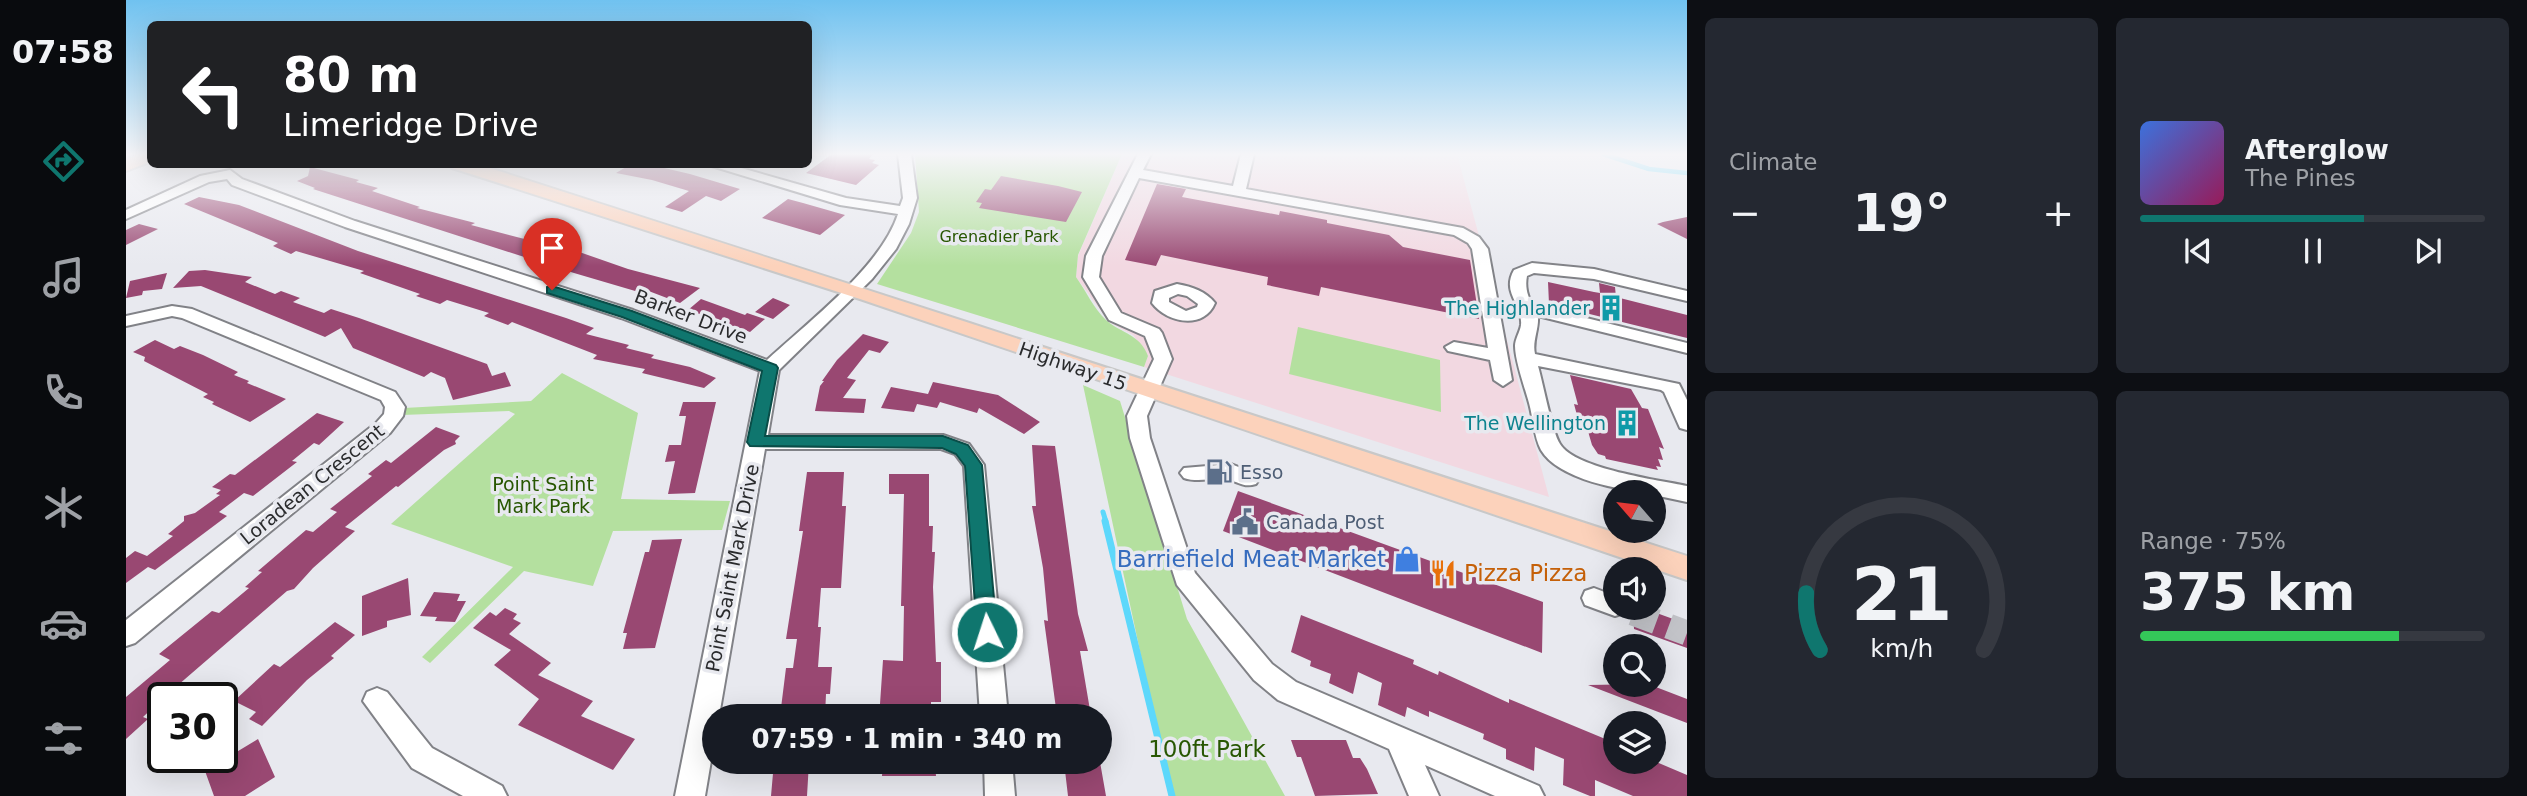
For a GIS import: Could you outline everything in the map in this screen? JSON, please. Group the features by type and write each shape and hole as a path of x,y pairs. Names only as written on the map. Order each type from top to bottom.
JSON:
{"main road":[{"name":"Highway 15","path":"543,191 852,290 1148,391 1687,568"}],"street":[{"name":"Barker Drive","path":"126,215 178,191"},
{"name":"Barker Drive","path":"262,191 350,224 627,314 770,368"},
{"path":"807,191 845,202 907,211"},
{"path":"770,368 852,290 888,249 907,211 910,191"},
{"path":"1126,191 1094,257 1091,278 1115,316 1153,333 1163,359 1138,416 1140,438 1185,578 1263,672 1287,691 1529,796"},
{"path":"1233,191 1458,231 1474,240 1480,249 1503,380"},
{"path":"1687,296 1594,274 1532,268 1520,273 1517,282 1521,301 1528,309 1530,324 1524,346 1550,447 1557,455 1594,474 1687,494"},
{"path":"1528,309 1687,348"},
{"path":"1140,327 1168,310"},
{"name":"Loradean Crescent","path":"126,321 172,311 186,313 388,396 395,407 393,416 383,428 126,635"},
{"path":"1454,347 1499,356"},
{"path":"1528,358 1666,384 1672,388 1687,424"},
{"name":"Point Saint Mark Drive","path":"690,796 770,368"},
{"path":"756,442 943,442 962,449 974,465 993,704"},
{"path":"1191,473 1231,472 1248,479"},
{"path":"377,701 422,758 492,796"},
{"path":"1398,738 1424,796"},
{"path":"999,774 1000,796"}],"shaded area":[{"path":"1106,191 1467,191 1549,497 1144,367 1148,356 1133,335 1109,322 1076,277 1078,256"}],"green space":[{"name":"Grenadier Park","path":"918,191 1106,191 1078,255 1076,277 1102,316 1145,349 1148,356 1144,367 877,284 911,233 919,212"},
{"path":"1298,327 1440,360 1441,412 1289,374"},
{"name":"Point Saint Mark Park","path":"562,373 638,413 621,499 730,501 722,530 613,531 593,586 524,571 430,663 422,657 513,567 391,524 515,414 509,411 402,415 404,408 531,401"},
{"name":"100ft Park","path":"1083,385 1120,401 1187,619 1285,796 1171,796"}],"building":[{"path":"320,191 372,191 420,207 417,208 475,223 471,225 540,243 545,240 628,269 700,288 680,303 646,290 642,293"},
{"path":"689,191 737,191 721,201 706,196 682,212 665,207"},
{"path":"984,191 1082,192 1066,222 979,208 982,203 976,202"},
{"path":"1154,191 1185,191 1182,197 1279,215 1280,211 1327,220 1327,223 1389,235 1403,247 1470,260 1479,319 1321,287 1319,296 1267,285 1268,277 1161,255 1156,266 1125,260"},
{"path":"199,197 239,205 358,251 566,318 594,328 586,334 629,345 626,348 654,355 651,358 690,367 716,378 704,388 642,373 645,369 593,359 597,355 512,322 508,325 484,316 489,313 447,300 440,304 360,273 364,271 296,251 291,254 273,246 278,243 184,204"},
{"path":"788,199 845,215 820,235 762,218"},
{"path":"1687,217 1687,239 1657,224 1663,222"},
{"path":"139,224 158,229 126,245 126,230"},
{"path":"205,270 252,277 245,282 275,294 281,291 300,298 293,302 324,313 331,309 487,364 492,376 505,372 511,386 453,400 445,378 431,372 424,377 353,348 341,328 325,337 201,286 173,288 189,271"},
{"path":"167,273 162,289 143,291 142,295 126,298 130,281"},
{"name":"The Highlander","path":"1548,282 1600,293 1599,283 1615,287 1616,297 1687,315 1687,338 1549,304"},
{"path":"773,298 790,305 773,319 755,312"},
{"path":"701,299 745,315 747,313 765,319 750,332 688,310"},
{"path":"863,334 889,342 880,353 869,350 847,378 856,380 843,398 866,399 864,413 815,411 822,381 837,360"},
{"path":"155,340 174,349 180,346 203,355 238,372 234,375 249,381 247,383 286,399 250,422 212,404 214,402 203,397 208,394 144,361 145,357 133,352"},
{"name":"The Wellington","path":"1570,375 1631,389 1642,408 1648,409 1664,449 1659,447 1663,460 1658,459 1661,467 1656,466 1658,470 1606,459 1598,454 1592,445 1585,421 1578,419 1574,404 1578,405"},
{"path":"933,382 998,395 1040,422 1024,434 979,408 977,413 940,402 937,408 917,404 914,412 881,408 891,387 928,394"},
{"path":"683,402 716,402 695,493 668,494 675,461 665,462 669,445 681,445 686,416 679,416"},
{"path":"317,413 344,422 319,445 314,443 292,461 297,462 253,496 244,493 219,512 227,516 155,570 148,567 126,583 126,558 135,551 147,556 173,536 168,534 184,521 184,516 195,513 220,495 216,494 221,490 212,487 230,474 235,475"},
{"path":"436,427 460,436 455,441 456,444 444,450 345,527 355,531 313,568 294,589 287,591 182,682 147,682 147,713 143,717 147,720 126,739 126,697 170,660 159,654 212,611 219,613 249,588 245,587 262,572 258,571 306,530 313,532 337,512 330,509 372,476 368,474 386,460 391,463"},
{"path":"1032,445 1055,446 1078,614 1088,651 1080,651 1089,704 1055,704 1044,620 1048,621 1043,568 1032,506 1036,506"},
{"path":"807,472 844,472 842,506 846,506 841,588 821,588 818,667 832,667 830,694 826,694 826,704 782,704 786,668 793,668 797,639 786,639 803,531 799,531"},
{"path":"889,474 929,474 929,526 933,526 932,552 935,552 933,587 936,662 941,662 941,702 880,704 883,660 903,661 904,606 901,606 904,494 889,494"},
{"path":"1238,491 1543,602 1542,653 1223,531"},
{"path":"682,539 655,648 623,649 627,633 623,633 645,552 649,552 652,540"},
{"path":"408,578 411,615 387,621 387,627 362,636 362,596"},
{"path":"434,592 460,594 457,601 466,601 455,622 435,621 437,617 420,616"},
{"path":"505,608 517,614 513,619 521,623 509,634 551,663 538,675 593,701 581,716 635,739 613,770 518,725 539,699 494,665 511,650 473,628 490,612 496,616"},
{"path":"1301,615 1414,660 1413,664 1438,675 1439,671 1509,703 1509,699 1603,738 1603,774 1666,774 1666,766 1687,775 1687,796 1633,796 1595,780 1595,796 1590,796 1563,785 1564,759 1535,747 1534,771 1506,759 1506,749 1483,739 1484,734 1429,711 1429,717 1407,707 1405,717 1378,705 1382,683 1358,672 1353,694 1329,683 1331,674 1310,666 1311,661 1291,652"},
{"path":"1666,616 1687,624 1687,648 1666,640 1666,634 1648,634 1634,629 1634,620 1666,620"},
{"path":"335,622 355,635 262,726 249,719 256,712 238,703 238,697 274,664 280,667"},
{"path":"1588,685 1603,685 1603,691"},
{"path":"1666,691 1687,699 1687,723 1666,715 1666,711 1656,711 1619,697 1666,697"},
{"path":"258,739 275,777 245,796 214,796 206,773 238,773 238,751"},
{"path":"1291,740 1346,740 1353,758 1360,758 1367,769 1378,794 1315,796 1301,757 1297,757"},
{"path":"773,774 808,774 807,796 771,796"},
{"path":"936,774 936,776 882,776"},
{"path":"1065,774 1102,774 1106,796 1068,796"}],"waterway":[{"path":"1103,512 1106,522"},
{"path":"1105,521 1172,796"}],"tunnel":[{"path":"1652,620 1687,633"}],"place":[{"name":"The Highlander","path":"1611,308"},
{"name":"The Wellington","path":"1627,423"},
{"name":"Esso","path":"1219,472"},
{"name":"Canada Post","path":"1245,522"},
{"name":"Barriefield Meat Market","path":"1407,559"},
{"name":"Pizza Pizza","path":"1443,573"}],"route":[{"path":"552,290 627,314 770,368 756,442 943,442 962,449 974,465 987,632"}]}
